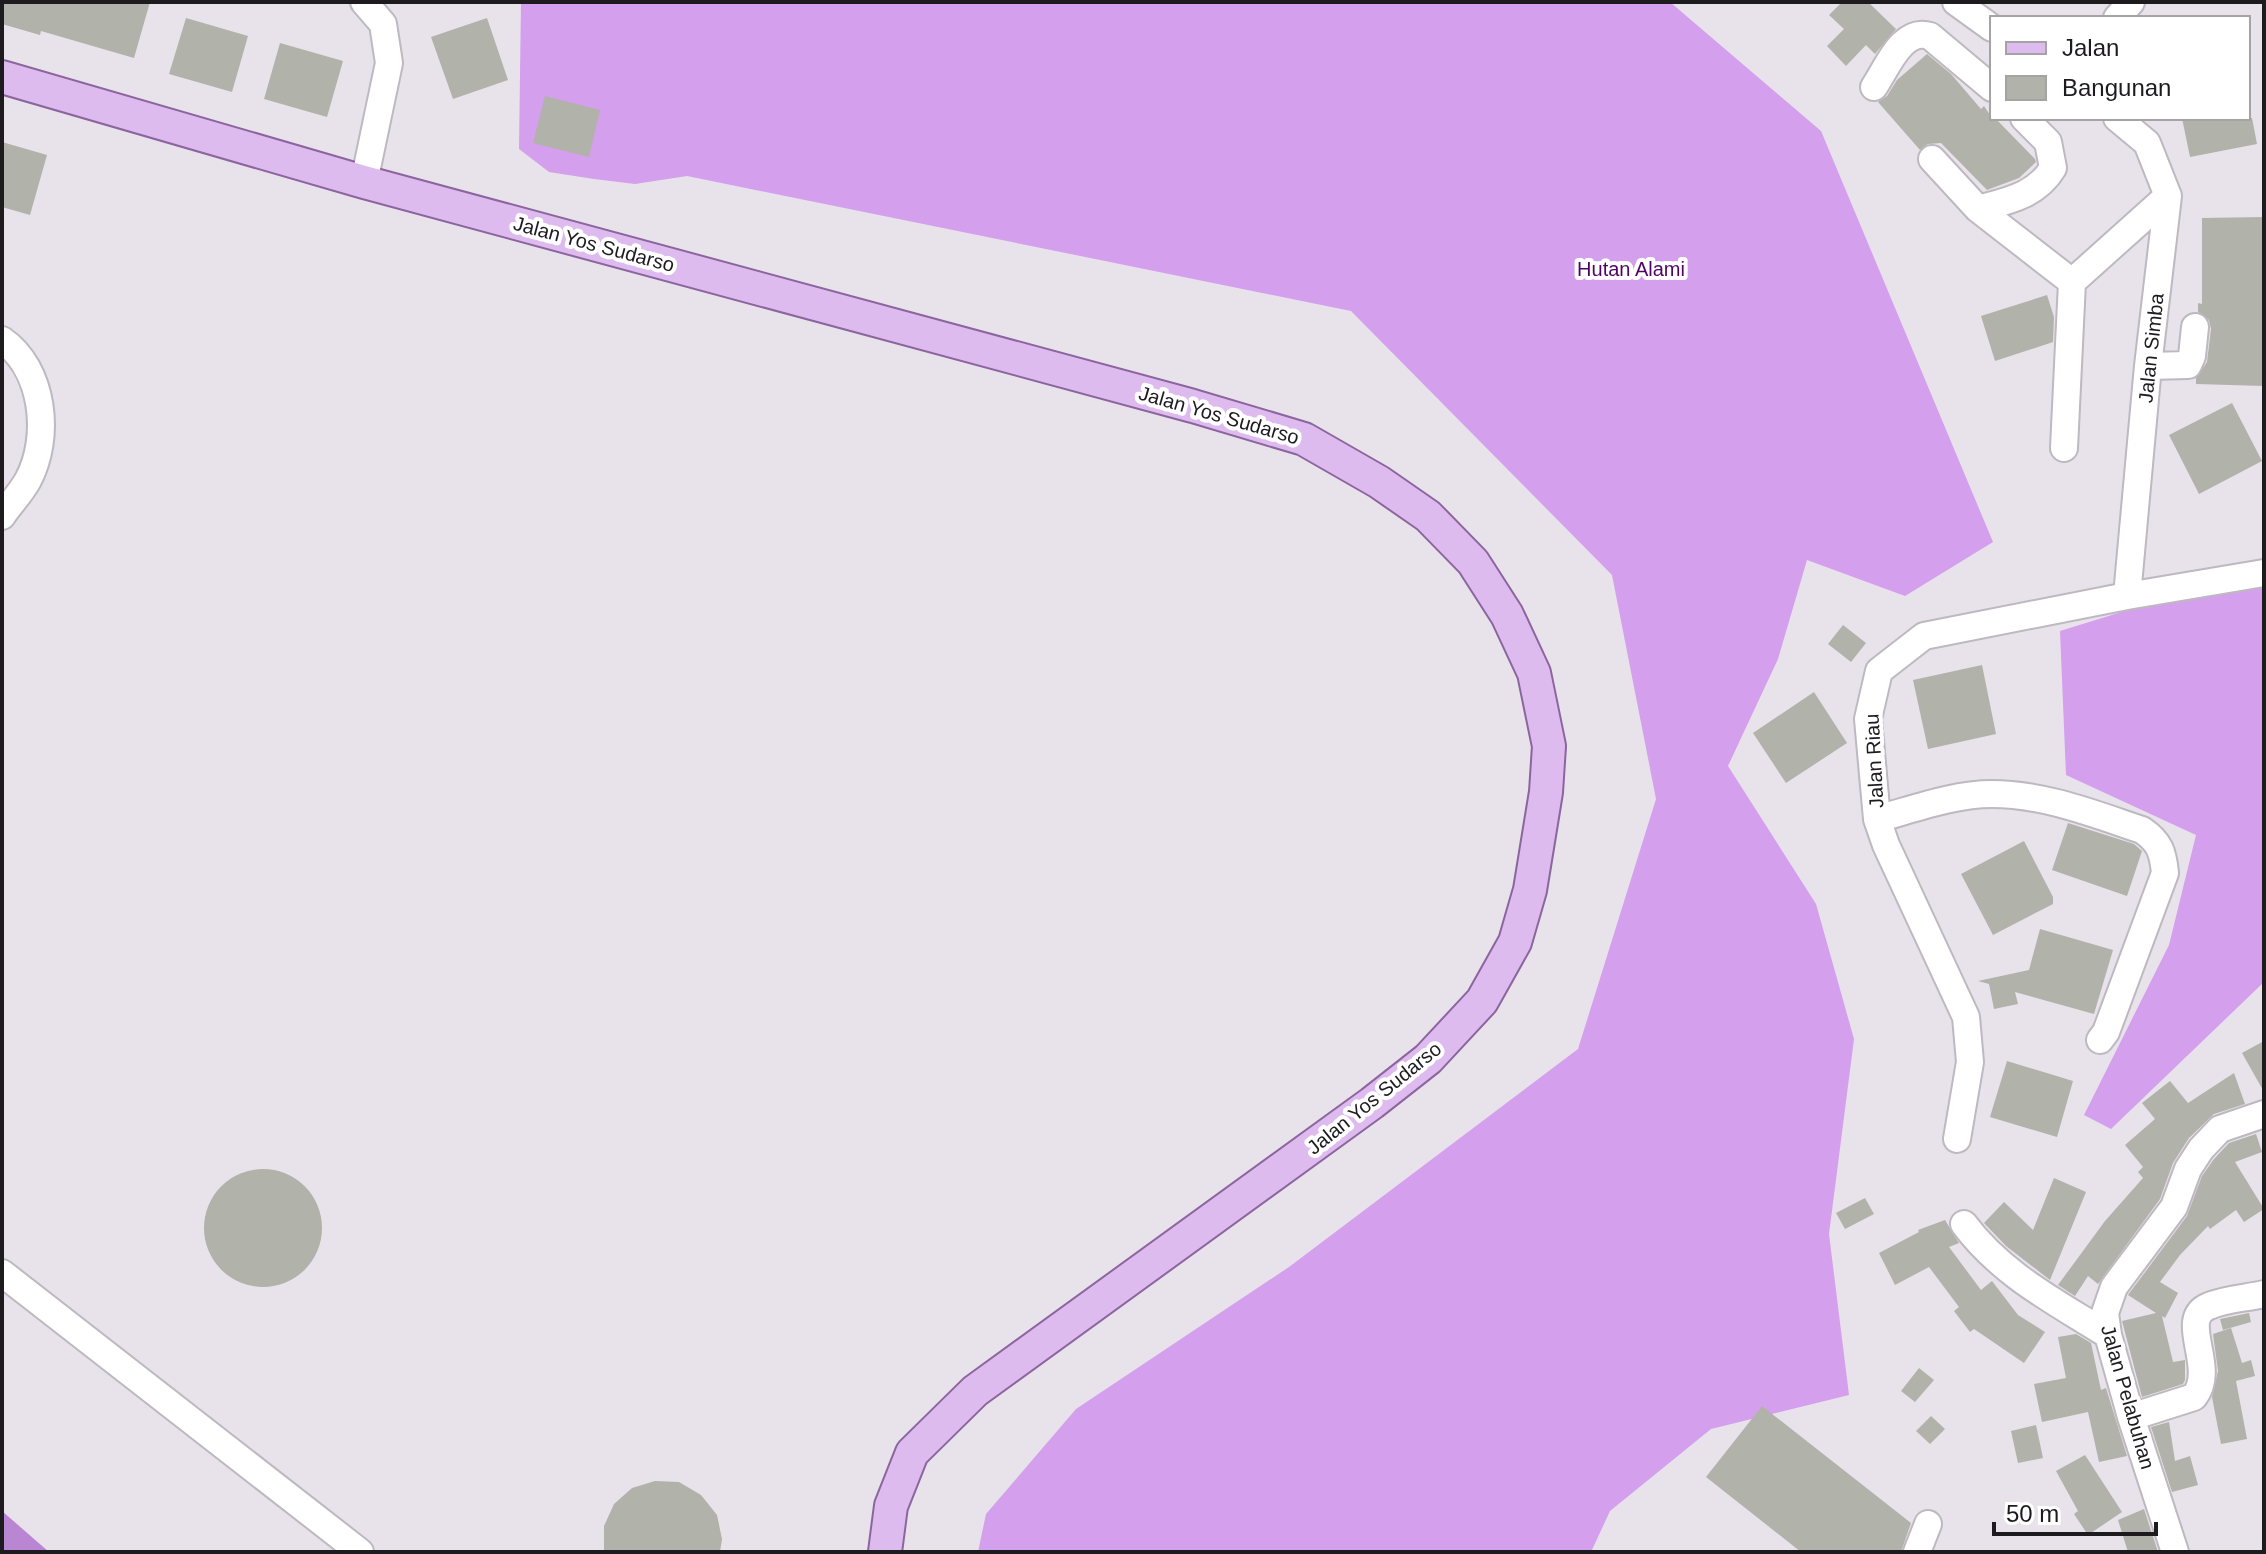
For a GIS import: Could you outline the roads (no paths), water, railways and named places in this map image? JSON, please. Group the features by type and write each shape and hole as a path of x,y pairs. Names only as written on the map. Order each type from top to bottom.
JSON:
{"main road":[{"name":"Jalan Yos Sudarso","path":"2,77 364,182 1178,402 1304,439 1379,482 1428,516 1473,562 1507,615 1534,673 1549,746 1546,792 1530,890 1515,942 1482,1001 1428,1059 1372,1103 975,1391 912,1453 891,1506 885,1552"}],"street":[{"path":"364,2 383,24 389,63 364,182"},
{"path":"1956,2 1990,27"},
{"path":"1874,87 1906,39 1922,33 1930,36 1990,86"},
{"path":"1978,209 2023,196 2048,176 2053,168 2048,142 2026,120"},
{"name":"Jalan Simba","path":"2119,120 2147,143 2168,196 2148,366 2127,596"},
{"path":"1932,159 1978,209 2072,282"},
{"path":"2064,448 2072,282 2168,196"},
{"path":"2148,366 2188,365 2195,327"},
{"path":"2,340 14,348 28,369 38,394 40,418 40,446 28,480 2,516"},
{"name":"Jalan Riau","path":"1957,1139 1970,1062 1966,1017 1886,845 1877,819 1868,719 1879,671 1924,636 2264,573"},
{"path":"1877,819 1940,802 1990,794 2035,798 2142,830 2154,838 2160,847 2165,873 2106,1032 2100,1040"},
{"name":"Jalan Pelabuhan","path":"2175,1552 2131,1417 2108,1335 2105,1313 2114,1287 2174,1207 2188,1169 2201,1149 2220,1129 2264,1114"},
{"path":"1964,1224 1977,1242 2005,1269 2108,1335"},
{"path":"2,1273 360,1552"},
{"path":"2131,1417 2194,1397 2201,1389 2204,1372 2194,1330 2198,1315 2207,1306 2264,1294"},
{"path":"1917,1552 1928,1524"}],"park label":[{"name":"Hutan Alami","path":"1631,269"}]}
